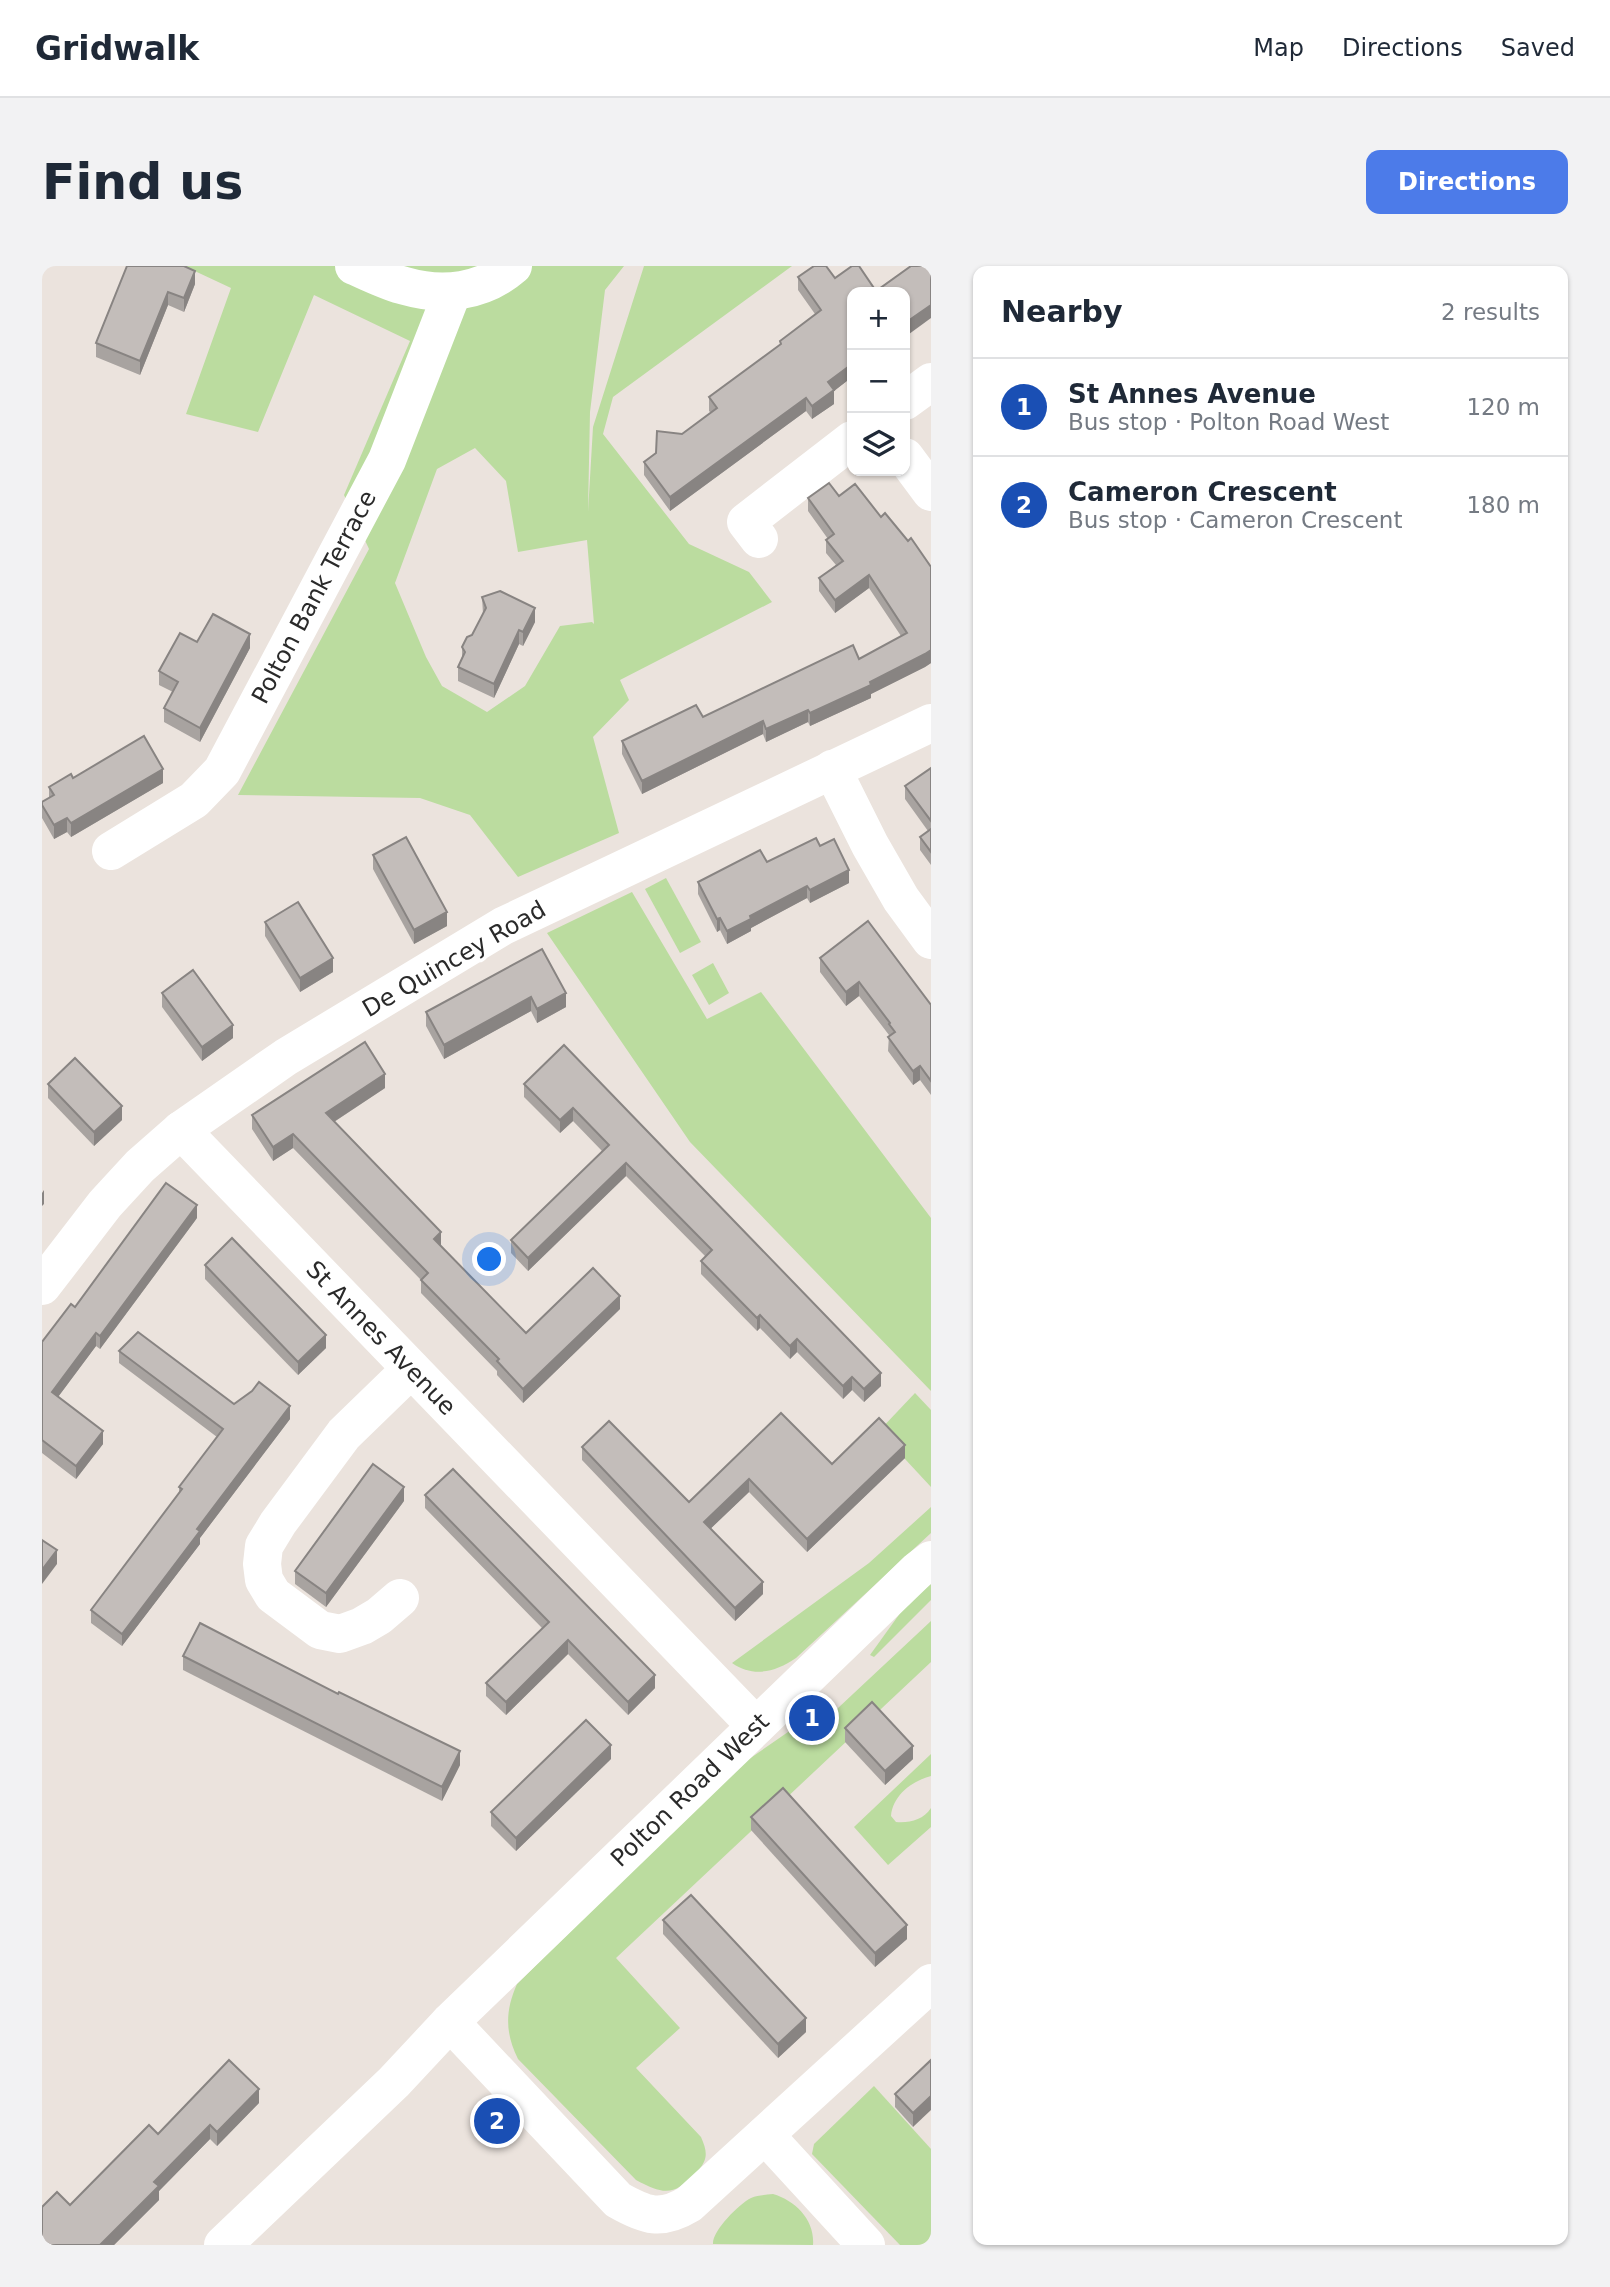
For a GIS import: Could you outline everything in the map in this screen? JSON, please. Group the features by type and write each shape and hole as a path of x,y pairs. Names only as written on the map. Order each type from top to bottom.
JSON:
{"street":[{"path":"354,266 405,287 452,293 498,279 513,266"},
{"name":"Polton Bank Terrace","path":"111,851 194,800 222,771 387,460 452,293"},
{"path":"910,397 931,382"},
{"path":"759,539 746,522 847,444"},
{"path":"910,464 931,492"},
{"name":"De Quincey Road","path":"42,1286 105,1204 141,1166 181,1130 286,1057 503,926 931,723"},
{"path":"832,769 901,899 931,940"},
{"name":"St Annes Avenue","path":"181,1130 756,1726"},
{"path":"400,1598 362,1626 340,1634 320,1630 273,1595 264,1580 262,1564 264,1546 278,1523 344,1434 411,1369"},
{"name":"Polton Road West","path":"223,2245 394,2082 450,2022 931,1560"},
{"path":"450,2022 618,2200 636,2210 656,2215 674,2213 689,2204 931,1983"},
{"path":"765,2135 866,2245"}],"green space":[{"path":"184,266 624,266 605,290 590,412 588,512 593,427 644,266 792,266 613,397 603,434 689,544 749,572 772,602 620,680 629,700 593,737 619,833 518,877 470,815 420,798 238,795 369,549 344,495 410,341 314,295 258,432 186,414 231,288","holes":["475,448 506,481 518,552 587,540 594,624 592,622 560,626 525,686 487,712 442,686 426,657 395,583 437,469"]},
{"path":"666,878 701,942 680,953 645,889"},
{"path":"632,892 707,1019 761,992 931,1218 931,1391 690,1142 547,933"},
{"path":"713,963 729,993 709,1005 692,975"},
{"path":"915,1393 931,1410 931,1487 879,1431"},
{"path":"931,1507 931,1533 796,1658 772,1670 756,1672 732,1663 869,1563"},
{"path":"931,1584 931,1600 874,1657 870,1655 906,1605"},
{"path":"931,1621 931,1662 616,1958 680,2028 636,2068 701,2137 706,2152 700,2168 688,2181 675,2189 661,2190 636,2180 518,2059 508,2022 510,2003 517,1984 739,1766 804,1721 822,1723"},
{"path":"931,1754 931,1776 917,1781 900,1795 891,1816 896,1822 911,1821 920,1818 931,1808 931,1827 888,1865 854,1827"},
{"path":"874,2086 931,2149 931,2245 900,2245 812,2154 814,2144"},
{"path":"773,2194 789,2201 802,2213 811,2227 813,2245 713,2244 721,2225 746,2201"}],"building":[{"path":"127,266 184,266 195,271 184,298 168,292 140,361 96,343"},
{"path":"814,266 826,266 835,278 852,266 859,266 873,287 847,287 847,368 828,382 834,390 812,406 806,398 670,497 644,462 656,453 657,431 682,434 717,408 709,397 781,344 780,341 821,310 798,277"},
{"path":"911,266 931,266 931,305 910,320 910,287 882,287"},
{"path":"829,483 839,496 855,484 881,517 885,513 908,541 911,538 931,567 931,650 870,682 871,685 810,713 808,710 766,729 763,721 642,781 622,741 696,705 703,717 853,645 859,659 907,633 869,575 835,600 819,578 843,561 826,540 834,534 808,498"},
{"path":"500,591 535,608 523,632 519,630 494,684 458,667 465,652 462,647 467,637 472,635 486,608 482,597"},
{"path":"213,614 250,634 200,728 164,708 178,682 159,671 180,633 197,642"},
{"path":"144,736 163,769 71,823 67,818 54,825 42,805 42,802 54,795 49,787 71,774 73,778"},
{"path":"931,768 931,821 905,786"},
{"path":"931,829 931,852 920,837"},
{"path":"406,837 447,912 414,930 373,855"},
{"path":"816,838 820,846 834,839 849,870 810,890 807,886 727,931 720,918 717,919 698,882 760,850 767,862"},
{"path":"298,902 333,958 300,978 265,922"},
{"path":"868,921 931,1005 931,1081 920,1066 913,1071 888,1037 895,1032 859,982 846,992 820,958"},
{"path":"542,949 566,993 537,1009 531,997 444,1045 426,1012"},
{"path":"193,970 233,1025 202,1047 162,993"},
{"path":"365,1042 385,1074 326,1113 441,1232 434,1239 526,1333 593,1268 620,1296 523,1389 497,1361 499,1359 421,1280 428,1273 293,1134 273,1147 252,1115"},
{"path":"564,1045 881,1373 864,1389 852,1377 843,1386 797,1339 790,1346 760,1315 757,1318 701,1261 712,1250 626,1163 528,1258 511,1240 609,1145 573,1108 560,1120 524,1084"},
{"path":"75,1058 122,1106 94,1132 48,1084"},
{"path":"166,1183 197,1205 100,1336 96,1333 52,1392 103,1431 76,1466 42,1440 42,1342 71,1304 75,1307"},
{"path":"232,1238 326,1335 298,1362 205,1265"},
{"path":"138,1332 234,1404 252,1391 259,1382 290,1406 122,1634 91,1610 182,1489 179,1487 223,1429 119,1351"},
{"path":"781,1413 832,1464 879,1418 905,1445 807,1539 749,1479 704,1522 763,1582 735,1608 582,1447 609,1421 689,1502"},
{"path":"373,1464 404,1487 326,1593 295,1571"},
{"path":"453,1469 655,1675 628,1702 568,1640 506,1702 486,1683 549,1622 425,1495"},
{"path":"42,1540 57,1550 42,1570"},
{"path":"200,1623 338,1694 339,1692 460,1751 442,1787 183,1656"},
{"path":"872,1702 913,1746 885,1771 845,1728"},
{"path":"586,1720 611,1745 516,1838 491,1812"},
{"path":"783,1788 907,1925 875,1953 751,1817"},
{"path":"691,1895 806,2018 778,2044 663,1920"},
{"path":"229,2060 259,2089 217,2132 210,2125 154,2182 159,2186 100,2245 42,2245 42,2207 57,2192 70,2205 149,2125 158,2134"},
{"path":"931,2060 931,2096 913,2113 895,2094"}],"place":[{"name":"St Annes Avenue","path":"812,1718"},
{"name":"Cameron Crescent","path":"497,2121"}]}
